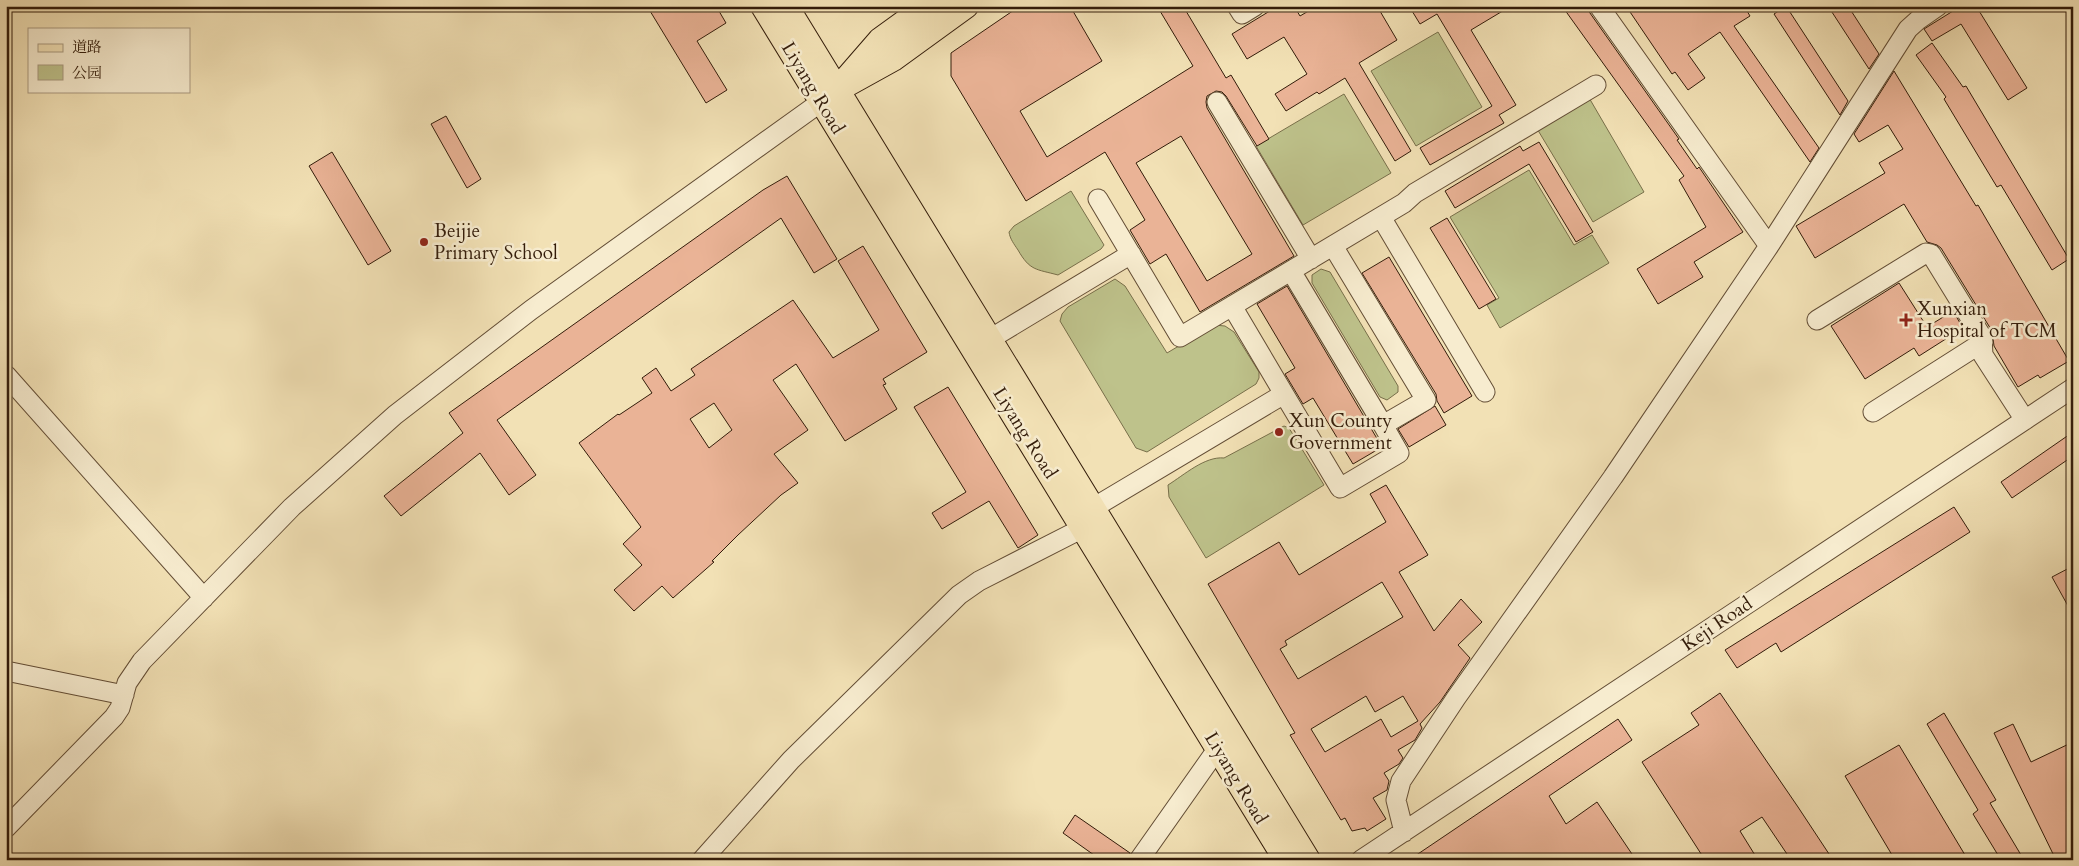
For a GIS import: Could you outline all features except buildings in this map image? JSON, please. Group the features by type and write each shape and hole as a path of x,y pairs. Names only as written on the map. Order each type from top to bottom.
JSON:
{"main road":[{"name":"Liyang Road","path":"763,6 829,96 990,339 1088,518 1218,748 1286,860"},
{"name":"Liyang Road","path":"786,6 829,96 1088,518 1308,860"},
{"path":"829,96 880,40 927,6"},
{"path":"829,96 893,59 966,6"}],"street":[{"path":"1237,6 1242,14 1255,6"},
{"path":"1599,6 1769,246"},
{"path":"1404,832 1396,800 1401,781 1456,698 1613,477 1769,246 1908,29 1938,6"},
{"path":"1098,199 1180,337 1596,85"},
{"path":"6,828 114,717 127,683 142,661 292,507 395,415 532,310 829,96"},
{"path":"1216,102 1310,259"},
{"path":"1380,217 1485,392"},
{"path":"1333,246 1426,400 1383,425"},
{"path":"1817,320 1926,253 1931,254 1982,336 1983,355 2025,420"},
{"path":"990,339 1131,254"},
{"path":"1232,306 1340,488 1400,453 1291,271"},
{"path":"1873,412 1983,342"},
{"path":"6,375 204,598"},
{"name":"Keji Road","path":"1361,860 2073,388"},
{"path":"702,860 791,760 959,595 1088,518 1284,394"},
{"path":"6,671 124,695"},
{"path":"1139,860 1218,748"}],"green space":[{"path":"1438,32 1482,107 1416,146 1371,71"},
{"path":"1344,94 1391,173 1303,225 1256,146"},
{"path":"1588,96 1644,192 1593,222 1536,127"},
{"path":"1529,170 1574,245 1592,235 1609,263 1500,328 1487,305 1499,298 1450,217"},
{"path":"1071,191 1104,245 1101,249 1058,275 1030,266 1012,241 1009,232 1014,226"},
{"path":"1321,269 1330,272 1398,386 1398,392 1387,400 1380,397 1312,283 1312,275"},
{"path":"1115,279 1125,286 1167,353 1214,325 1225,326 1234,332 1259,372 1256,384 1147,452 1136,448 1060,321 1062,314 1068,307"},
{"path":"1284,426 1289,428 1324,485 1206,558 1169,497 1168,485 1202,463 1217,458 1224,458"}],"place":[{"name":"Beijie Primary School","path":"424,242"},
{"name":"Xunxian Hospital of TCM","path":"1906,320"},
{"name":"Xun County Government","path":"1279,432"}]}
